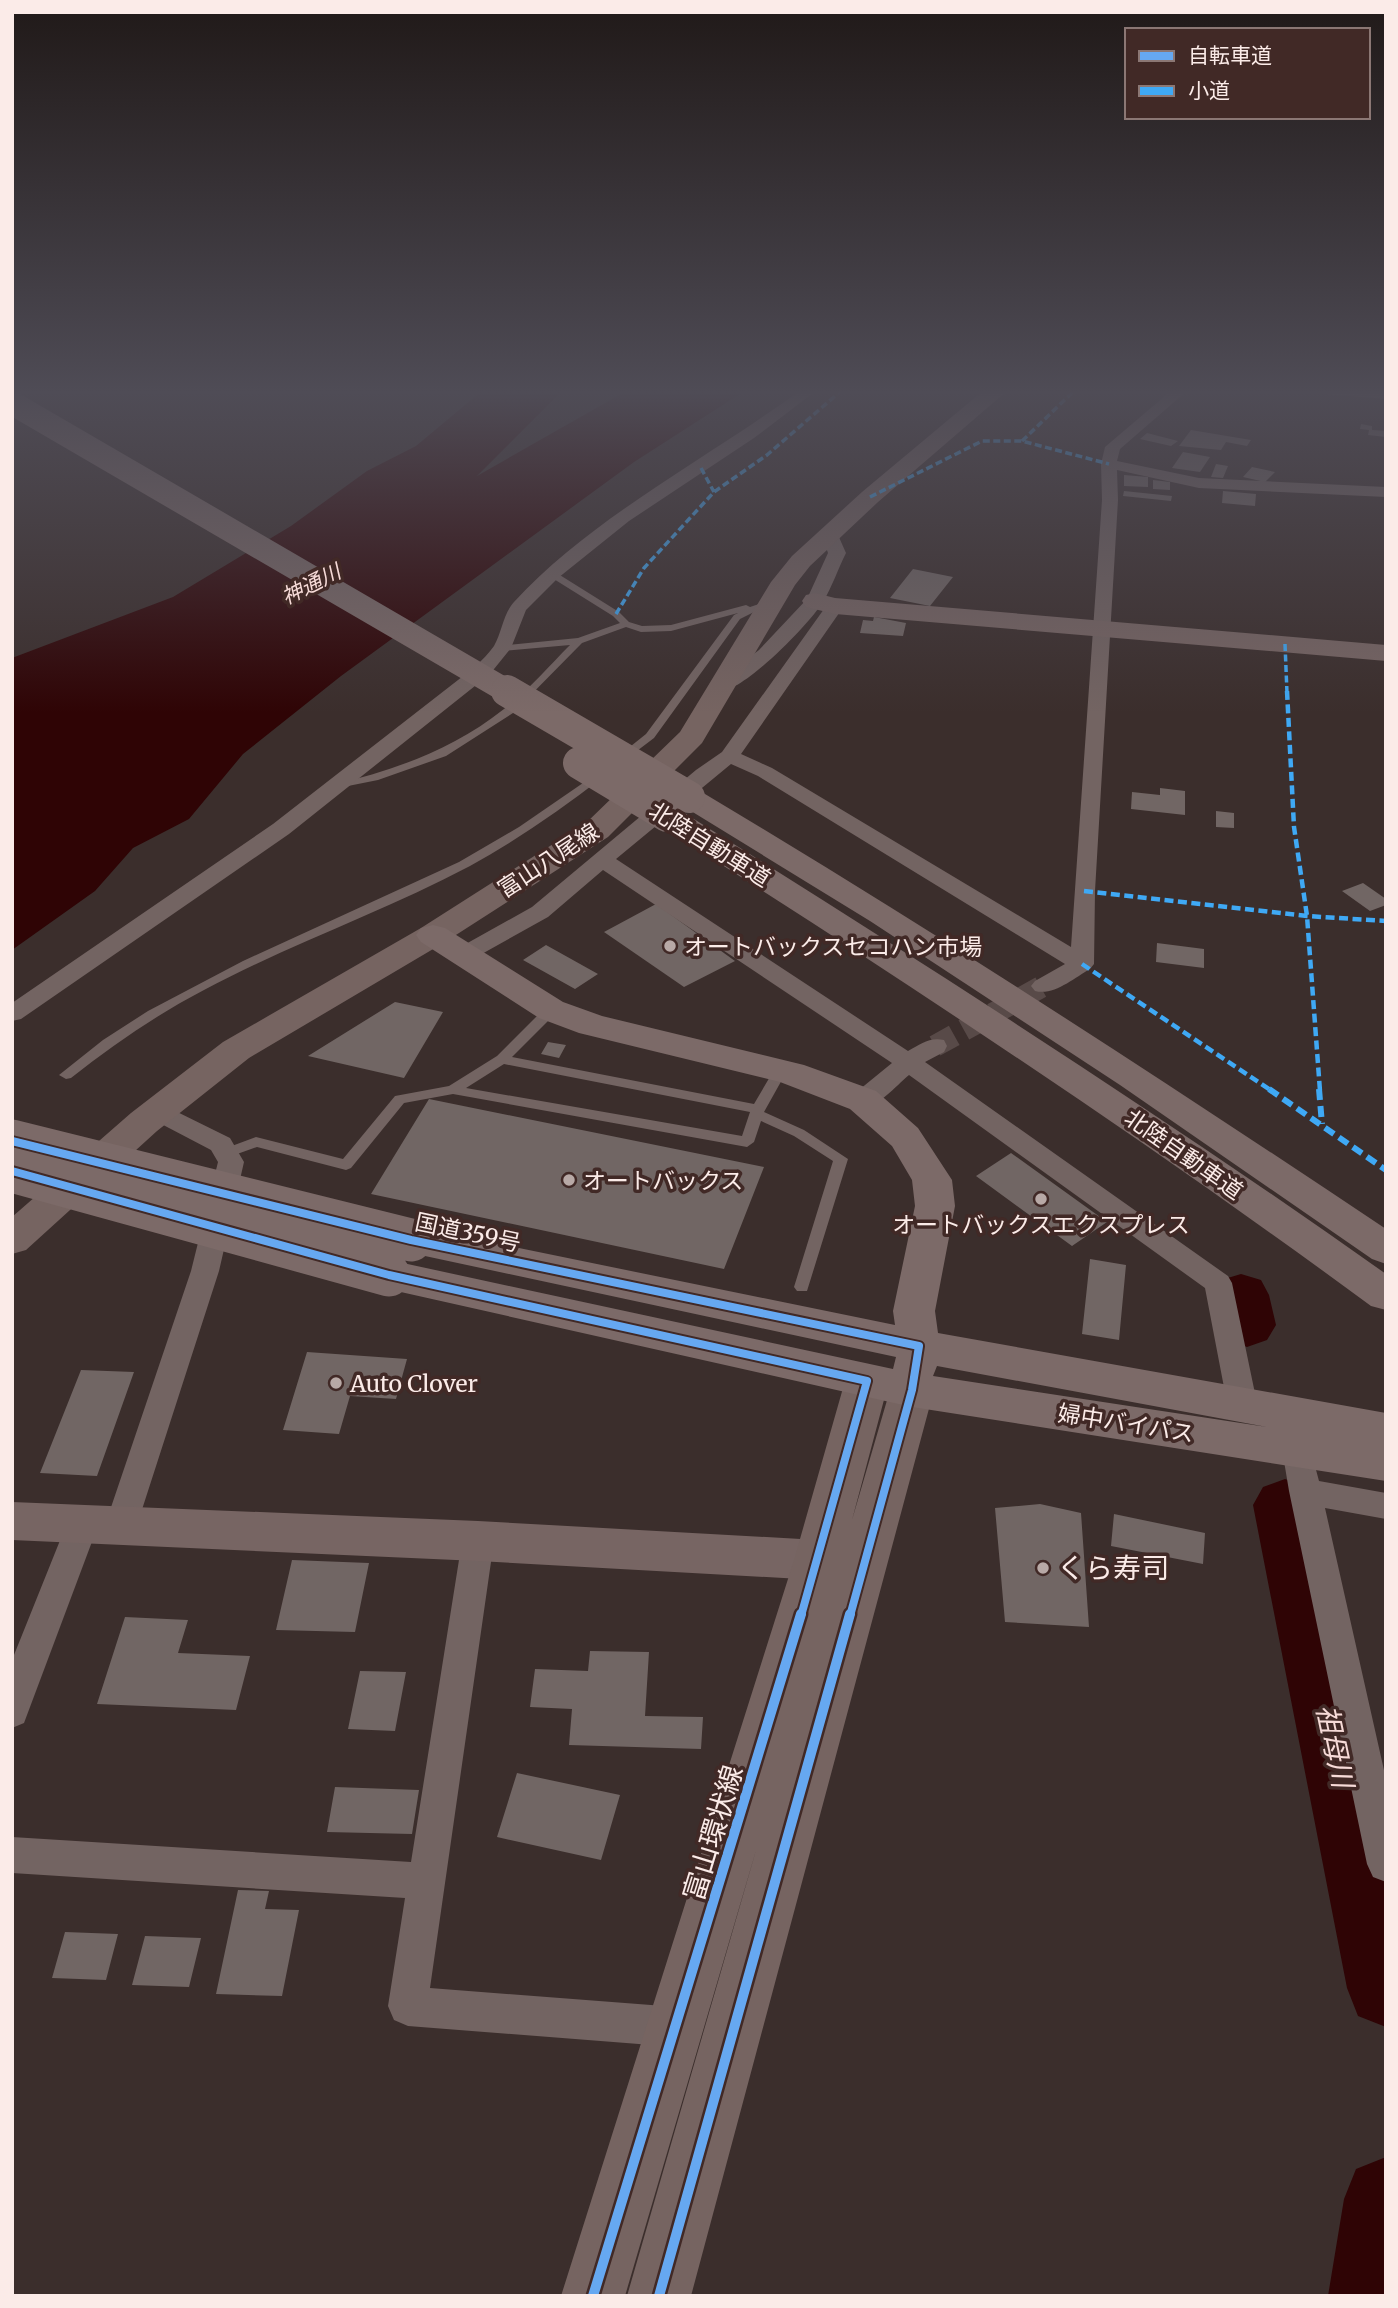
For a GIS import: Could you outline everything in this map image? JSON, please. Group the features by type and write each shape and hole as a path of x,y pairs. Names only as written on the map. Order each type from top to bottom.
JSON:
{"highway":[{"path":"132,498 524,731"},
{"name":"北陸自動車道","path":"168,498 678,807 868,943 1122,1111 1382,1277"},
{"name":"北陸自動車道","path":"560,752 678,807"},
{"path":"12,1171 389,1275 903,1357 935,1206 932,1180 905,1137 863,1100 791,1073 592,1026 551,1010 433,934"},
{"name":"国道359号","path":"12,1141 411,1240 877,1338 903,1357"},
{"name":"婦中バイパス","path":"903,1357 1242,1404 1386,1431"},
{"name":"婦中バイパス","path":"903,1357 1301,1470 1386,1463"}],"main road":[{"name":"富山八尾線","path":"12,1240 157,1111 236,1050 433,934 597,831 692,737 765,605 801,561 870,498"},
{"name":"富山環状線","path":"593,2296 818,1560 903,1357"},
{"path":"659,2296 903,1357"}],"street":[{"path":"12,1014 281,829 483,670 502,648 519,608 552,574 623,518 654,498"},
{"path":"1082,964 1084,891 1110,498"},
{"path":"463,955 540,912 693,782 729,756 825,603 837,553 830,535"},
{"path":"721,688 766,654 825,603 1386,653"},
{"path":"729,756 765,772 1082,964"},
{"path":"603,860 908,1062 1219,1283 1242,1404"},
{"path":"1042,986 1082,964"},
{"path":"863,1100 908,1062 935,1046"},
{"path":"12,1712 23,1648 102,1524 205,1271 231,1162 221,1144 157,1111"},
{"path":"1301,1470 1386,1506"},
{"path":"1301,1470 1386,1864"},
{"path":"12,1521 478,1541 818,1560"},
{"path":"478,1541 408,2006 677,2026"},
{"path":"12,1855 426,1881"}],"lane":[{"path":"552,574 616,614 626,624 641,629 671,628 765,605"},
{"path":"66,1075 93,1052 162,1008 296,941 444,874 546,816 650,736 737,617 765,605"},
{"path":"502,648 579,641 626,624"},
{"path":"334,788 374,778 442,754 509,711 579,641"},
{"path":"453,1090 502,1059 551,1010"},
{"path":"502,1059 757,1112 799,1133 841,1159 802,1287"},
{"path":"226,1153 257,1142 346,1166 400,1099 453,1090 747,1142 757,1112 776,1078"}],"water":[{"name":"神通川","path":"330,498 585,498 341,676 243,754 189,819 133,848 95,891 12,950 12,658 173,597 291,526"}],"building":[{"path":"1139,498 1172,498 1171,501"},
{"path":"1222,498 1256,498 1255,506 1222,503"},
{"path":"913,569 953,577 930,606 890,598"},
{"path":"874,617 906,623 903,636 860,633 863,620 873,621"},
{"path":"1160,788 1185,791 1185,815 1131,809 1132,792 1160,795"},
{"path":"1216,811 1234,813 1234,828 1216,827"},
{"path":"1363,883 1386,899 1386,905 1370,911 1342,891"},
{"name":"オートバックスセコハン市場","path":"656,904 735,961 684,987 604,932"},
{"path":"1157,943 1204,949 1204,968 1156,962"},
{"path":"546,945 598,974 575,989 523,960"},
{"path":"395,1002 443,1012 404,1078 308,1056"},
{"path":"548,1042 566,1045 559,1058 541,1054"},
{"name":"オートバックス","path":"429,1099 764,1167 724,1269 371,1194"},
{"name":"オートバックスエクスプレス","path":"1011,1153 1107,1222 1072,1246 976,1176"},
{"path":"1090,1259 1126,1265 1119,1340 1082,1334"},
{"path":"307,1352 407,1359 396,1399 350,1396 339,1434 283,1430"},
{"path":"81,1370 134,1372 97,1476 40,1473"},
{"name":"くら寿司","path":"1040,1504 1081,1513 1089,1627 1005,1622 995,1508"},
{"path":"1114,1514 1205,1533 1203,1564 1111,1546"},
{"path":"292,1560 369,1563 355,1632 276,1630"},
{"path":"125,1617 188,1620 178,1653 250,1656 236,1710 97,1704"},
{"path":"590,1651 649,1652 645,1716 703,1717 701,1749 569,1745 572,1709 530,1707 535,1669 588,1671"},
{"path":"360,1671 406,1672 395,1731 348,1729"},
{"path":"517,1773 620,1795 601,1860 497,1837"},
{"path":"335,1787 419,1790 412,1834 327,1832"},
{"path":"238,1890 269,1891 265,1909 299,1910 282,1996 216,1994"},
{"path":"65,1932 118,1934 106,1980 52,1978"},
{"path":"145,1936 201,1938 189,1987 132,1985"}],"waterway":[{"name":"祖母川","path":"1241,1295 1247,1325"},
{"name":"祖母川","path":"1285,1505 1386,1988"},
{"name":"祖母川","path":"1372,2296 1386,2199"}],"tunnel":[{"path":"935,1046 1043,986"}],"marked path":[{"path":"616,614 644,568 709,498"},
{"path":"1285,644 1294,827 1307,916 1322,1124"},
{"path":"1084,891 1307,916 1386,921"},
{"path":"1082,964 1322,1124 1386,1170"}],"cycle path":[{"path":"12,1141 411,1240 919,1346 912,1390 894,1457 659,2296"},
{"path":"12,1171 389,1275 867,1381 818,1560 593,2296"}],"place":[{"name":"オートバックスセコハン市場","path":"670,946"},
{"name":"オートバックス","path":"569,1180"},
{"name":"オートバックスエクスプレス","path":"1041,1199"},
{"name":"Auto Clover","path":"336,1383"},
{"name":"くら寿司","path":"1043,1568"}]}
